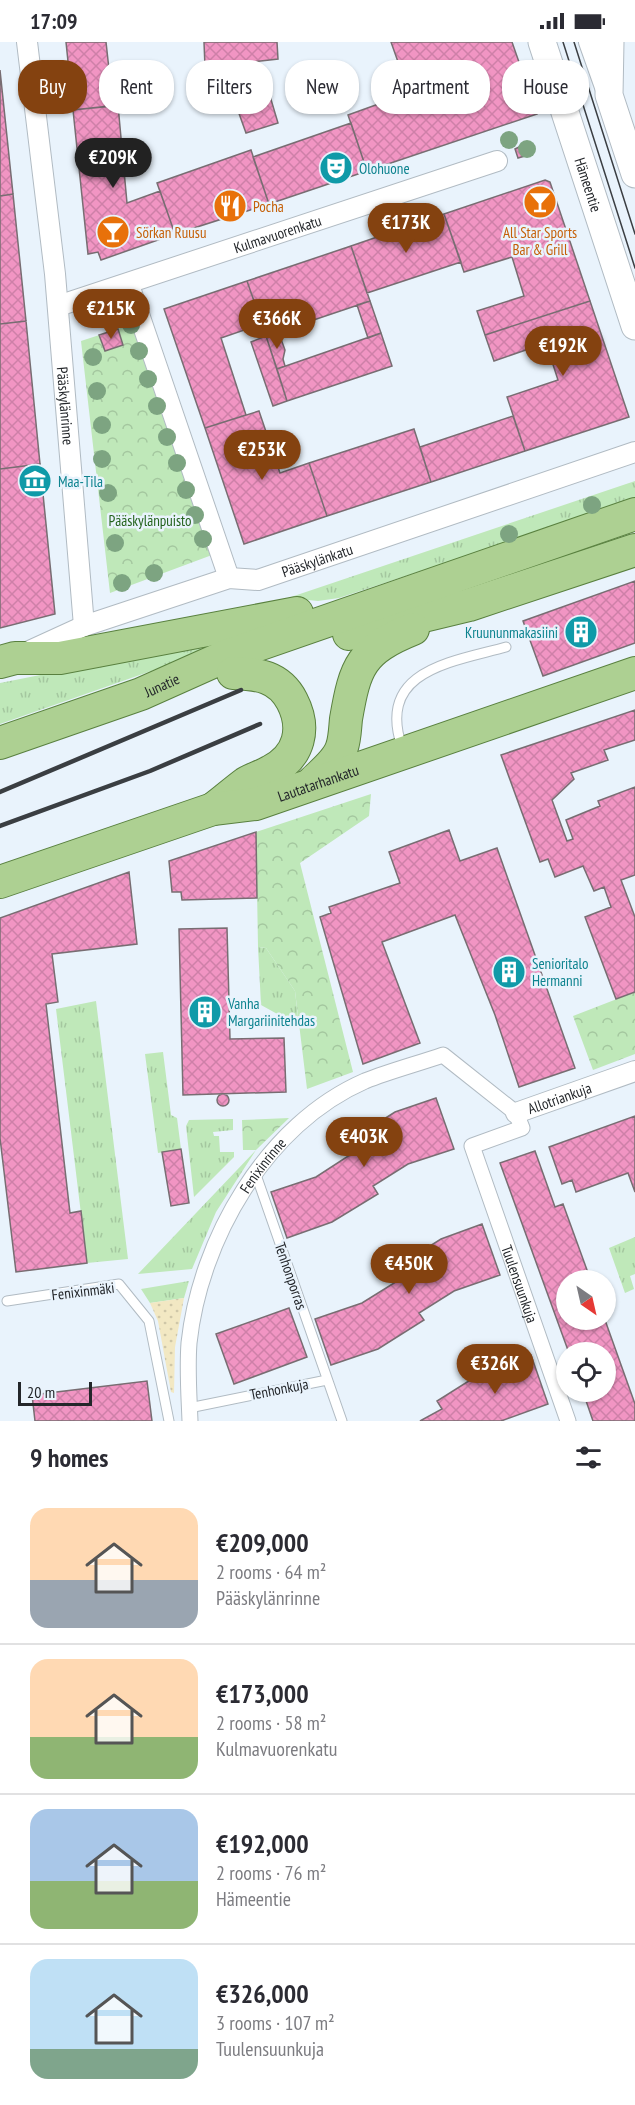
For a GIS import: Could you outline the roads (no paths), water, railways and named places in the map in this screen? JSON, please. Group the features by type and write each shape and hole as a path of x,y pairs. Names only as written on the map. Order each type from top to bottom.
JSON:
{"main road":[{"name":"Hämeentie","path":"542,42 635,326"},
{"path":"610,42 609,95 635,174"},
{"name":"Junatie","path":"141,694 226,656 635,514"},
{"name":"Junatie","path":"141,694 233,673 369,627 469,606 635,550"},
{"path":"7,660 60,658 251,624 482,566"},
{"path":"310,785 335,760 343,746 350,698 357,670 364,660 390,638 469,606"},
{"path":"213,809 245,784 273,771 287,759 298,742 300,733 301,726 293,702 278,683 258,674 233,673"},
{"name":"Lautatarhankatu","path":"0,882 213,809 256,804 635,673"},
{"path":"0,743 141,694"}],"street":[{"name":"Pääskylänrinne","path":"27,42 58,306 84,626"},
{"path":"589,42 609,95"},
{"name":"Kulmavuorenkatu","path":"58,306 129,285 497,161"},
{"path":"129,285 229,578"},
{"name":"Pääskylänkatu","path":"7,660 84,626 229,578 258,580 635,452"},
{"name":"Fenixinrinne","path":"190,1414 187,1366 190,1341 205,1274 229,1218 255,1172 280,1141 313,1113 364,1082 443,1055 516,1113"},
{"name":"Allotriankuja","path":"472,1146 522,1128 516,1113 635,1071"},
{"name":"Tuulensuunkuja","path":"472,1146 568,1421"}],"lane":[{"path":"404,753 398,736 396,713 403,694 418,675 434,667 506,647"},
{"name":"Tenhonporras","path":"255,1172 327,1380"},
{"name":"Fenixinmäki","path":"7,1301 119,1284 149,1321 169,1421"},
{"name":"Tenhonkuja","path":"190,1414 327,1380 342,1421"}],"tram line":[{"path":"563,42 635,268"},
{"path":"574,42 635,234"}],"railway":[{"path":"0,792 241,690"},
{"path":"0,826 150,771 260,724"}],"place":[{"name":"Olohuone","path":"336,168"},
{"name":"All Star Sports Bar & Grill","path":"540,202"},
{"name":"Pocha","path":"230,206"},
{"name":"Sörkan Ruusu","path":"113,232"},
{"name":"Maa-Tila","path":"35,481"},
{"name":"Kruununmakasiini","path":"581,632"},
{"name":"Senioritalo Hermanni","path":"509,972"},
{"name":"Vanha Margariinitehdas","path":"205,1012"}],"park label":[{"name":"Pääskylänpuisto","path":"150,520"}]}
